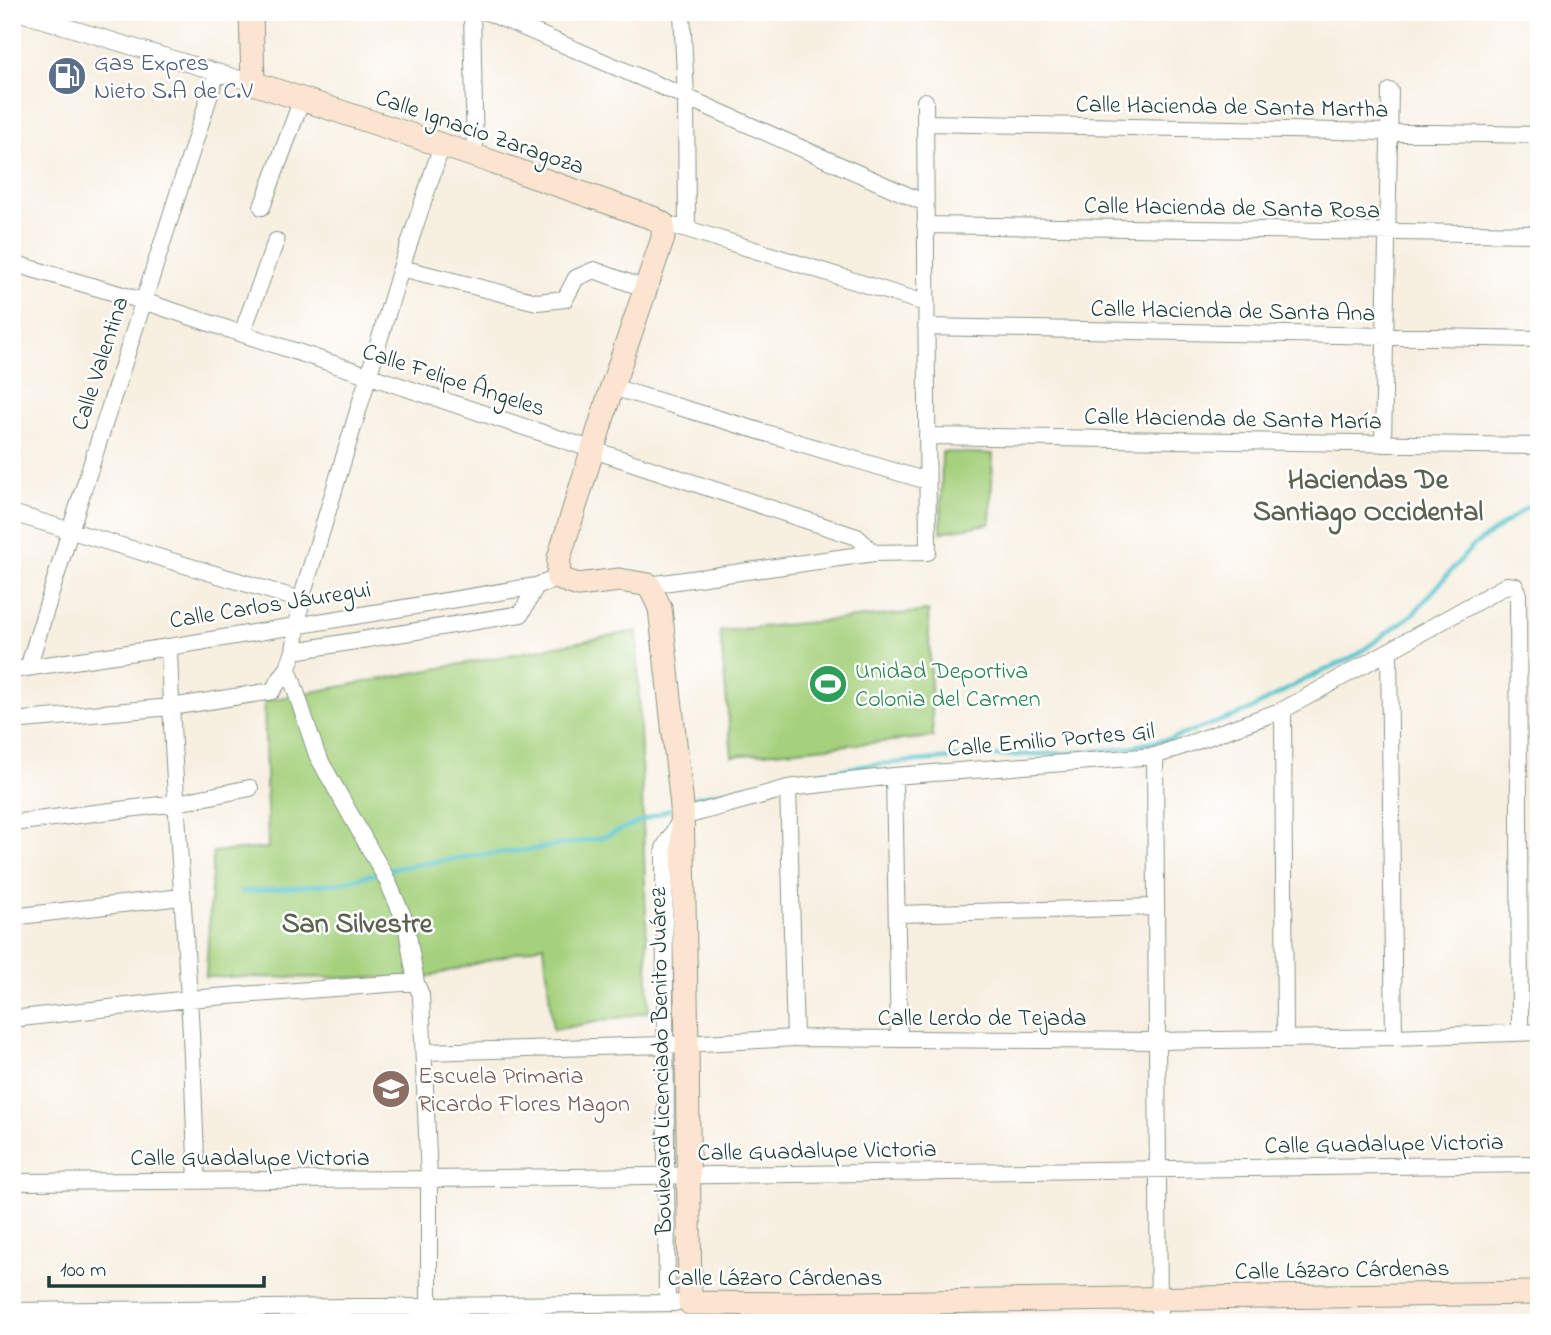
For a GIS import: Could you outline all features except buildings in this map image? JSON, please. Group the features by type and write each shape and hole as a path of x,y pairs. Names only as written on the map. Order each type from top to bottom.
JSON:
{"street":[{"path":"251,12 253,83"},
{"path":"472,12 475,156"},
{"path":"487,12 925,203"},
{"path":"682,12 687,229"},
{"name":"Calle Ignacio Zaragoza","path":"19,13 253,83 475,156 653,218 663,224 687,229 925,303"},
{"name":"Calle Valentina","path":"20,669 70,531 216,72"},
{"path":"1383,444 1390,91"},
{"path":"262,207 302,99"},
{"path":"663,224 663,238 612,387 559,558 558,578 578,586 618,580 649,585 874,553 928,552 925,102"},
{"name":"Calle Hacienda de Santa Martha","path":"925,123 1539,135"},
{"path":"12,721 171,707 272,691 288,668 294,651 301,600 401,268 442,145"},
{"name":"Calle Hacienda de Santa Rosa","path":"925,225 1539,234"},
{"path":"242,333 276,241"},
{"name":"Calle Felipe Ángeles","path":"12,263 242,333 857,537 874,553"},
{"path":"401,268 537,302 565,299 576,278 594,270 646,289"},
{"name":"Calle Hacienda de Santa Ana","path":"926,327 1539,339"},
{"path":"612,387 927,481"},
{"name":"Calle Hacienda de Santa María","path":"927,436 1539,446"},
{"path":"12,513 301,600"},
{"name":"Calle Carlos Jáuregui","path":"20,669 536,586 558,578"},
{"name":"Boulevard Licenciado Benito Juárez","path":"649,585 660,608 682,812 676,1045 677,1175 667,1303"},
{"name":"Calle Carlos Jáuregui","path":"294,651 521,614 536,586"},
{"name":"Calle Emilio Portes Gil","path":"682,812 788,788 894,776 1155,756 1283,710 1507,586 1515,586 1518,591 1520,1032"},
{"path":"169,647 197,1180"},
{"path":"1389,652 1394,1037"},
{"path":"288,668 317,755 386,878 406,923 416,983 421,995 429,1179 429,1315"},
{"path":"1283,710 1285,1039"},
{"path":"1155,756 1160,1323"},
{"path":"894,776 899,1039"},
{"path":"12,823 177,803 250,788"},
{"path":"788,788 794,1038"},
{"path":"12,917 181,897"},
{"path":"897,914 1155,906"},
{"path":"12,1019 189,999 416,983"},
{"name":"Calle Lerdo de Tejada","path":"424,1052 676,1045 794,1038 1157,1041 1394,1037 1539,1031"},
{"name":"Calle Guadalupe Victoria","path":"12,1182 1539,1164"},
{"name":"Boulevard Licenciado Benito Juárez","path":"677,1175 690,1303"},
{"name":"Calle Lázaro Cárdenas","path":"12,1311 429,1315 690,1303 795,1313 1159,1298 1539,1293"}],"green space":[{"path":"942,452 993,454 990,524 941,532"},
{"name":"Unidad Deportiva Colonia del Carmen","path":"928,611 933,737 732,756 720,631"},
{"path":"637,631 649,1012 553,1030 544,945 423,978 206,977 213,852 268,848 264,701"}],"waterway":[{"path":"689,800 789,778 868,765 967,757 1070,753 1126,748 1170,739 1248,711 1355,656 1413,614 1472,547 1526,508 1539,504"},
{"path":"241,892 339,883 396,868 601,838 675,807"}],"place":[{"name":"Gas Expres Nieto S.A de C.V","path":"67,76"},
{"name":"Unidad Deportiva Colonia del Carmen","path":"828,684"},
{"name":"Escuela Primaria Ricardo Flores Magon","path":"391,1089"}],"district":[{"name":"Haciendas De Santiago Occidental","path":"1368,494"},
{"name":"San Silvestre","path":"357,922"}]}
